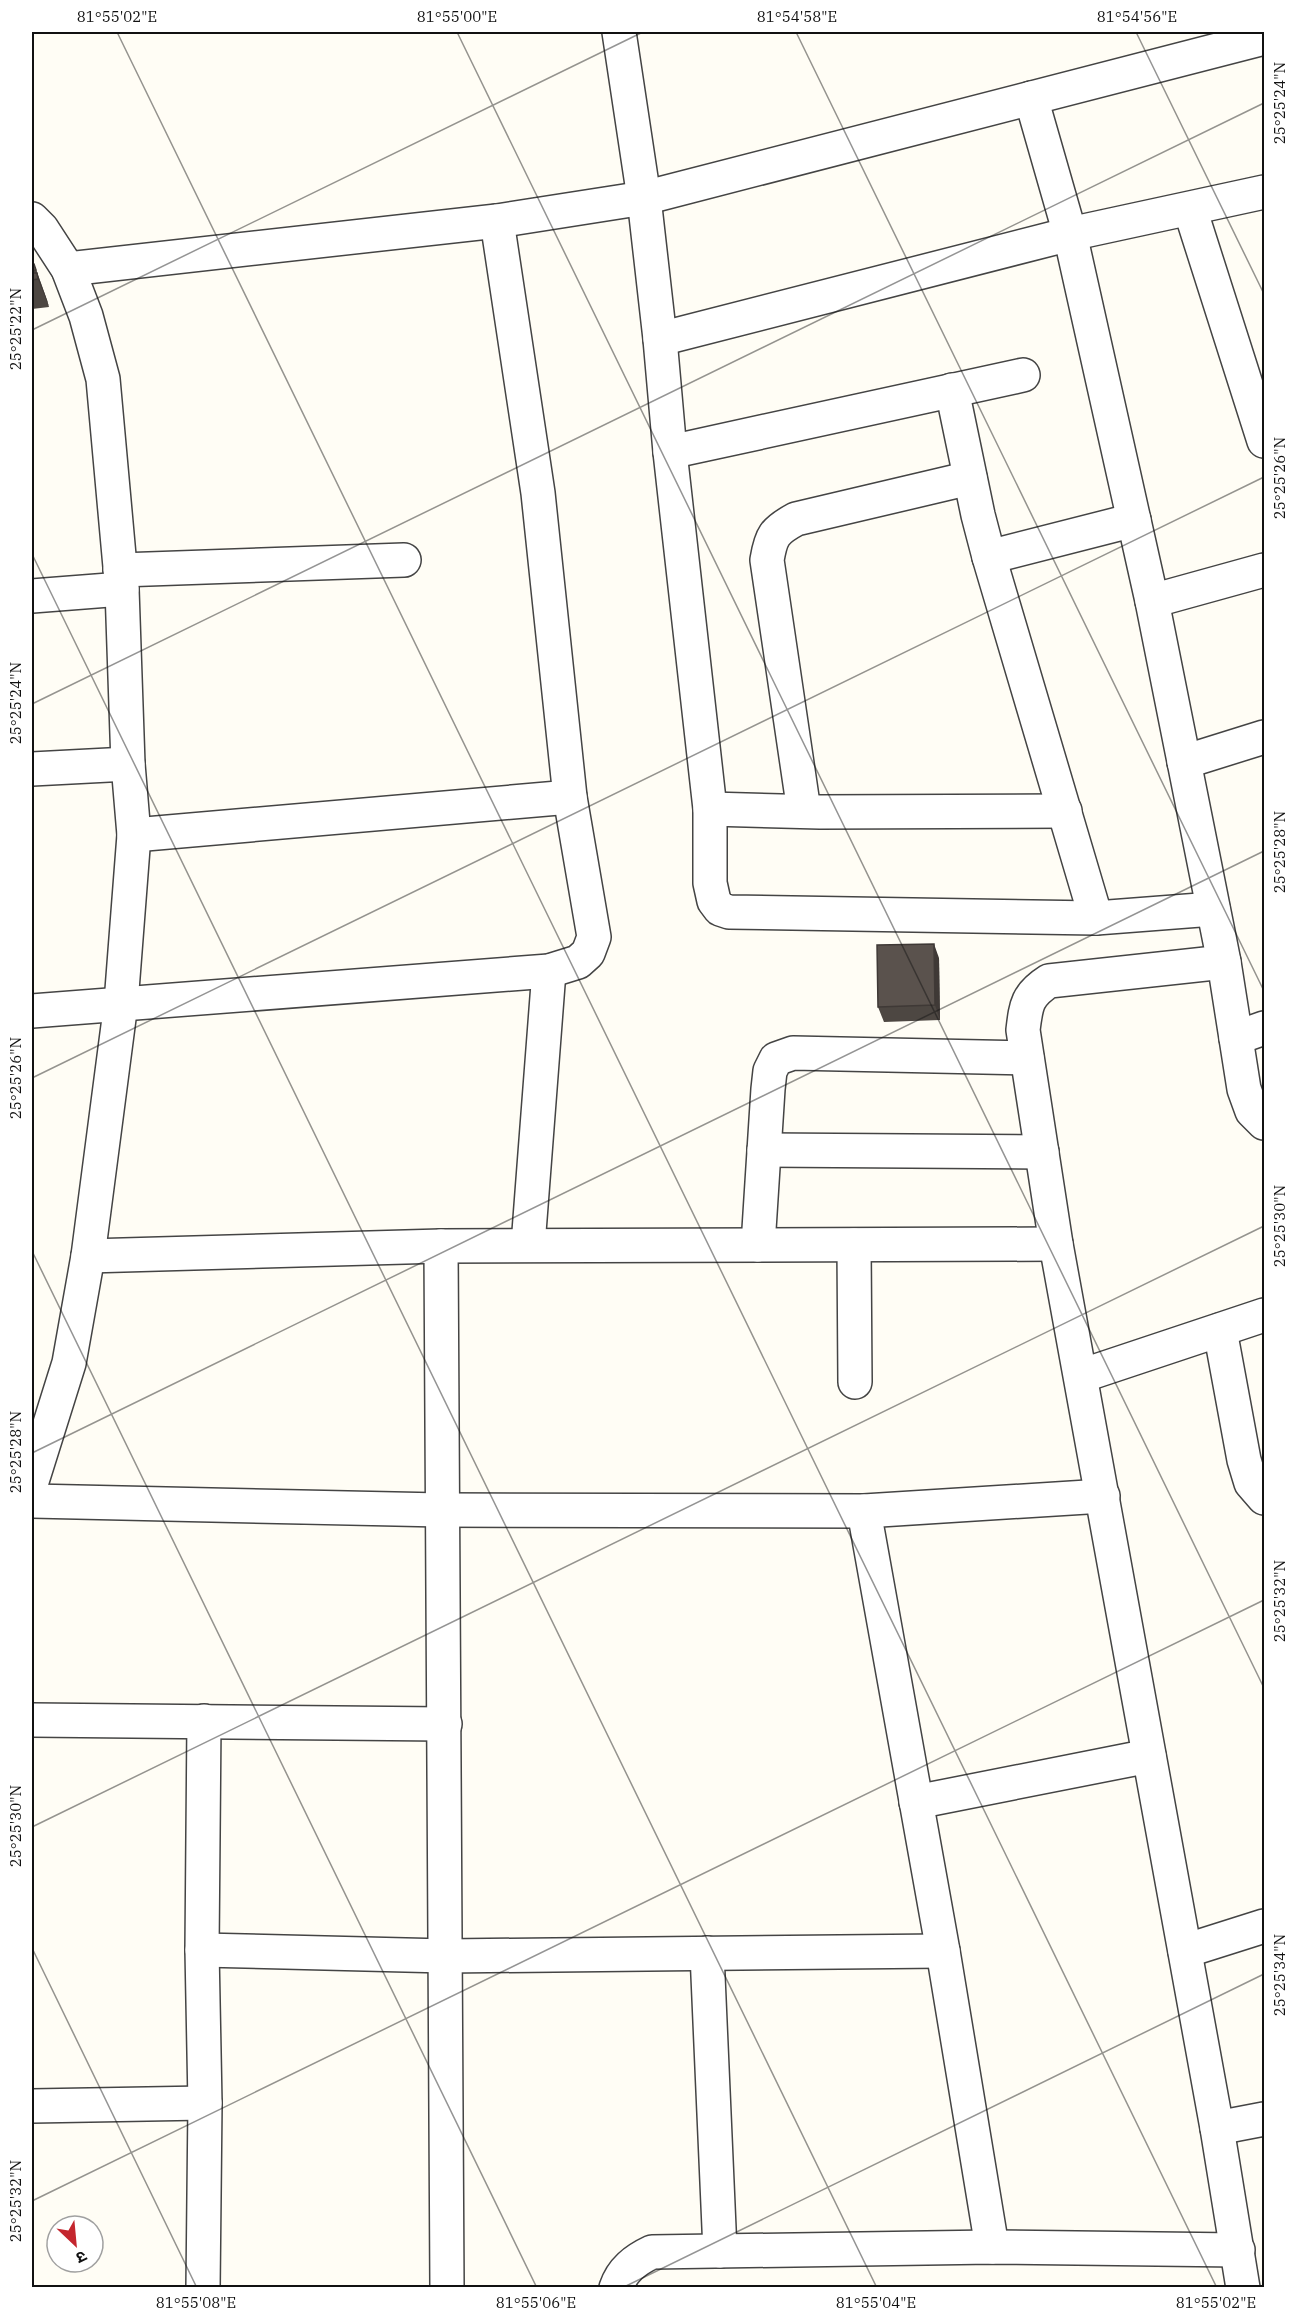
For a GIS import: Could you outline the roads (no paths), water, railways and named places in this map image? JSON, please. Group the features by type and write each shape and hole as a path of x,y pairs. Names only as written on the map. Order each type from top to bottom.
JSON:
{"street":[{"path":"619,32 644,198 660,339 670,452 710,809 710,883 714,901 720,909 729,912 1096,918 1213,909"},
{"path":"68,269 497,221 644,198 1264,38"},
{"path":"1031,98 1070,234 1134,520 1224,963 1250,1033 1244,1089 1252,1111 1264,1123"},
{"path":"660,339 1070,234 1264,192"},
{"path":"1190,209 1264,441"},
{"path":"32,219 42,229 68,269 86,316 103,379 121,579 128,764 134,836 121,1003 88,1256 69,1363 32,1481"},
{"path":"32,1011 549,971 578,962 588,953 594,937 570,797 538,493 497,221"},
{"path":"670,452 1023,375"},
{"path":"952,390 989,557 1096,918"},
{"path":"804,811 768,560 771,538 781,527 796,519 970,478"},
{"path":"989,557 1134,520"},
{"path":"32,596 121,579 404,560"},
{"path":"1152,601 1264,570"},
{"path":"1184,762 1264,737"},
{"path":"32,769 128,764"},
{"path":"134,836 570,797"},
{"path":"710,809 1065,811"},
{"path":"1224,963 1049,981 1034,991 1025,1007 1023,1030 1056,1244 1185,1951 1238,2250 1242,2288"},
{"path":"528,1245 549,971"},
{"path":"758,1245 770,1071 776,1059 793,1053 1028,1058"},
{"path":"764,1150 1042,1152"},
{"path":"88,1256 441,1246 1056,1244"},
{"path":"854,1245 855,1382"},
{"path":"441,1246 447,2288"},
{"path":"1081,1376 1264,1315"},
{"path":"1220,1330 1244,1460 1251,1483 1264,1498"},
{"path":"32,1501 441,1510 864,1511 1103,1496"},
{"path":"864,1511 943,1951 992,2247"},
{"path":"32,1720 445,1724"},
{"path":"203,2288 204,1721"},
{"path":"916,1802 1149,1756"},
{"path":"1185,1951 1264,1926"},
{"path":"202,1950 446,1956 943,1951"},
{"path":"707,1953 720,2251"},
{"path":"32,2106 205,2103"},
{"path":"1216,2128 1264,2119"},
{"path":"616,2288 619,2279 636,2259 652,2252 992,2247 1238,2250"}]}
